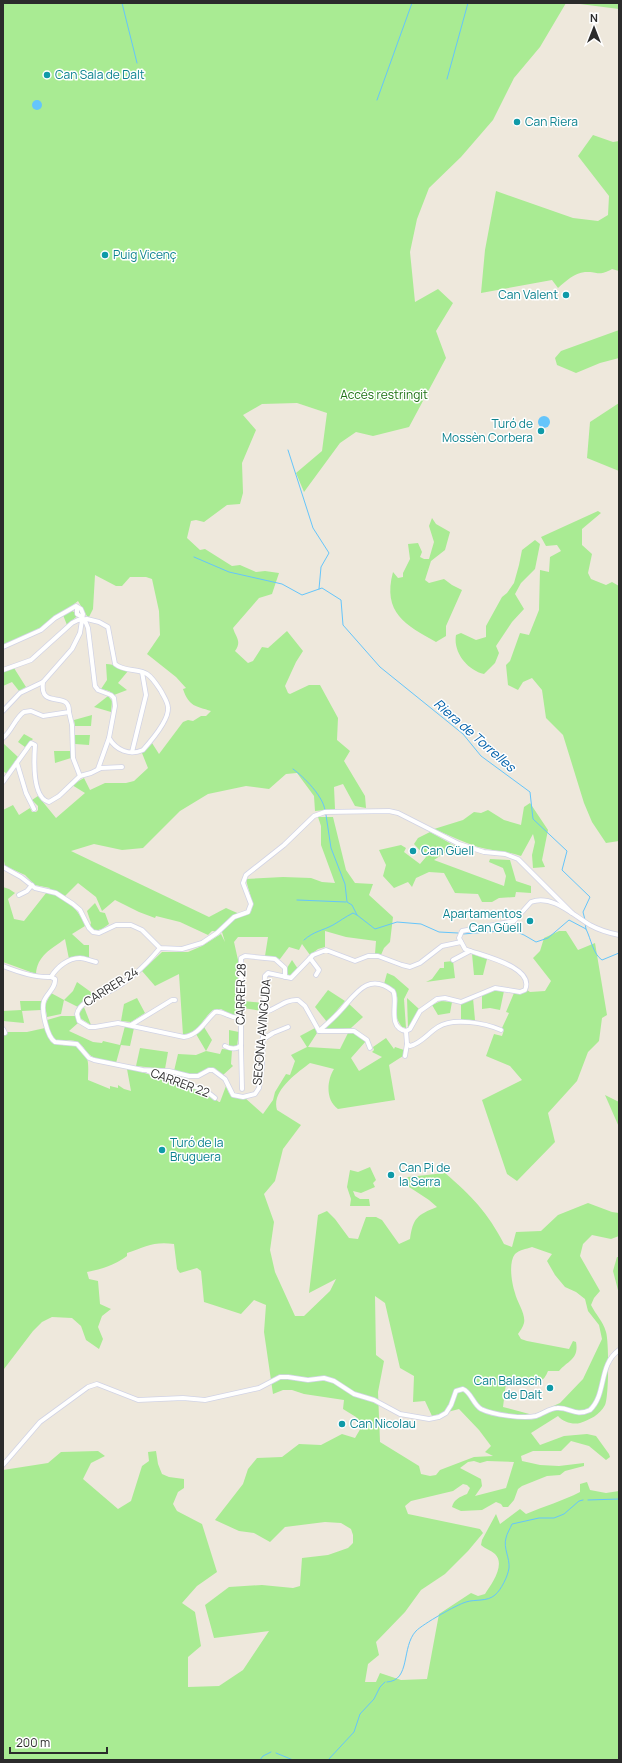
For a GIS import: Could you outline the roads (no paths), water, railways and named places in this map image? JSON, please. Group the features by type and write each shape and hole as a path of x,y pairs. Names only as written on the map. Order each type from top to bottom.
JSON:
{"street":[{"path":"3,647 35,634 59,616 76,606 82,609 83,612 79,635 73,648 43,682 20,693 3,711"},
{"path":"82,618 88,628 95,686 98,690 110,694 114,701 108,738 98,769"},
{"path":"3,670 32,660 72,623 82,618 92,620 106,626 109,632 115,664 150,676 167,703 168,711 162,725 145,748 141,751 132,752 120,750 108,738"},
{"path":"132,752 146,695 142,672"},
{"path":"43,682 42,690 44,696 62,700 67,704 72,725 73,758 80,776"},
{"path":"3,738 9,733 24,712 33,712 43,716 69,712"},
{"path":"3,782 28,745 34,743 34,768 36,782 40,795 47,802 59,796 80,776 98,769 122,766"},
{"path":"17,763 26,796 34,809"},
{"path":"3,868 21,877 36,888 56,893 74,904 80,910 89,928 93,932 99,933 116,925 131,925 142,930 160,948 182,950 202,943 217,933 234,917 248,912 250,904 243,883 246,875 284,845 314,816 325,812 394,812 459,844 484,852 512,856 520,860 572,914"},
{"path":"19,895 27,891 32,885"},
{"path":"406,1031 410,1029 420,1011 437,999 445,998 461,1002 495,988 520,992 525,990 527,985 525,980 516,969 505,963 465,949 459,938 462,931 514,921 528,904 534,901 554,903 585,922 619,935"},
{"name":"SEGONA AVINGUDA","path":"51,977 55,979 55,984 45,999 43,1007 48,1034 52,1040 60,1044 77,1044 89,1058 94,1060 143,1070 169,1071 192,1077 200,1076 209,1070 213,1070 225,1079 233,1095 240,1097 255,1094 259,1088 262,1067 265,976 268,973 290,978 293,977 316,953 326,950 355,961 374,956 384,958 404,966 412,966 420,963 442,946 461,942"},
{"name":"CARRER 24","path":"160,948 136,974 112,990 97,996 80,1007 78,1011 78,1020 87,1027 95,1027 116,1022 184,1037 200,1029 216,1011 233,1018 241,1017"},
{"path":"453,960 470,951"},
{"name":"CARRER 28","path":"242,1089 240,965 242,957 266,957 278,960 285,968 285,977"},
{"path":"3,966 40,977 51,977 59,967 72,959 81,958 96,962"},
{"path":"310,958 319,970 316,975"},
{"path":"319,1031 342,1008 355,992 363,986 371,984 386,986 394,994 393,1016 401,1030 406,1031"},
{"path":"130,1025 172,1000 175,1000"},
{"path":"264,1012 287,1001 298,1000 305,1006 319,1031"},
{"path":"407,1044 410,1046 415,1045 436,1028 444,1024 476,1022 501,1030"},
{"path":"262,1040 273,1033 288,1027"},
{"path":"319,1031 354,1031 367,1040 370,1048"},
{"path":"405,1056 407,1044 406,1031"},
{"path":"225,1046 236,1049 241,1045"},
{"name":"CARRER 22","path":"143,1070 205,1090 215,1098"},
{"path":"3,1465 25,1441 37,1424 88,1387 97,1384 104,1385 135,1400 183,1398 210,1399 259,1388 278,1378 286,1376 304,1380 324,1378 331,1380 354,1394 374,1400 400,1414 424,1419 434,1419 446,1413 451,1405 456,1391 461,1389 468,1392 478,1407 494,1413 531,1417 557,1408 581,1413 590,1410 594,1405 607,1363 619,1350"}],"water":[{"path":"35,100 39,100 42,105 39,110 35,110 32,107 32,103"},
{"path":"542,416 546,416 550,422 546,428 542,428 538,424 538,420"}],"waterway":[{"path":"122,3 137,63"},
{"path":"377,100 412,3"},
{"path":"447,79 468,3"},
{"path":"288,450 313,528 329,553 321,567 319,589"},
{"name":"Riera de Torrelles","path":"194,557 229,572 282,584 302,595 322,588 341,600 343,625 380,667 463,734 481,756 530,792 533,819 567,851 562,870 590,897 583,912 585,920"},
{"path":"293,769 317,793 324,805 325,810"},
{"path":"326,815 331,848 345,884 347,902 352,905 357,915"},
{"path":"297,900 346,902"},
{"path":"304,940 353,913 375,929 397,922 421,924 439,932 458,933"},
{"path":"463,934 512,930 536,942 548,938 569,920 586,929 596,954 602,960 619,953"},
{"name":"Riera de Torrelles","path":"585,923 586,929"},
{"path":"588,1500 619,1499"},
{"path":"387,1682 395,1680 400,1676 403,1670 411,1638 416,1631 440,1615 461,1604 470,1601 488,1599 500,1590 509,1568 505,1542 512,1524 539,1518 554,1518 564,1514 579,1501 583,1500"},
{"path":"328,1760 354,1732 360,1714 374,1699 380,1687 385,1682"},
{"path":"260,1760 263,1756 271,1752"},
{"path":"276,1753 293,1760"}],"place":[{"name":"Can Sala de Dalt","path":"47,75"},
{"name":"Can Riera","path":"517,122"},
{"name":"Puig Vicenç","path":"105,255"},
{"name":"Can Valent","path":"566,295"},
{"name":"Turó de Mossèn Corbera","path":"541,431"},
{"name":"Can Güell","path":"413,851"},
{"name":"Apartamentos Can Güell","path":"530,921"},
{"name":"Turó de la Bruguera","path":"162,1150"},
{"name":"Can Pi de la Serra","path":"391,1175"},
{"name":"Can Balasch de Dalt","path":"550,1388"},
{"name":"Can Nicolau","path":"342,1424"}],"park label":[{"name":"Accés restringit","path":"384,395"}]}
